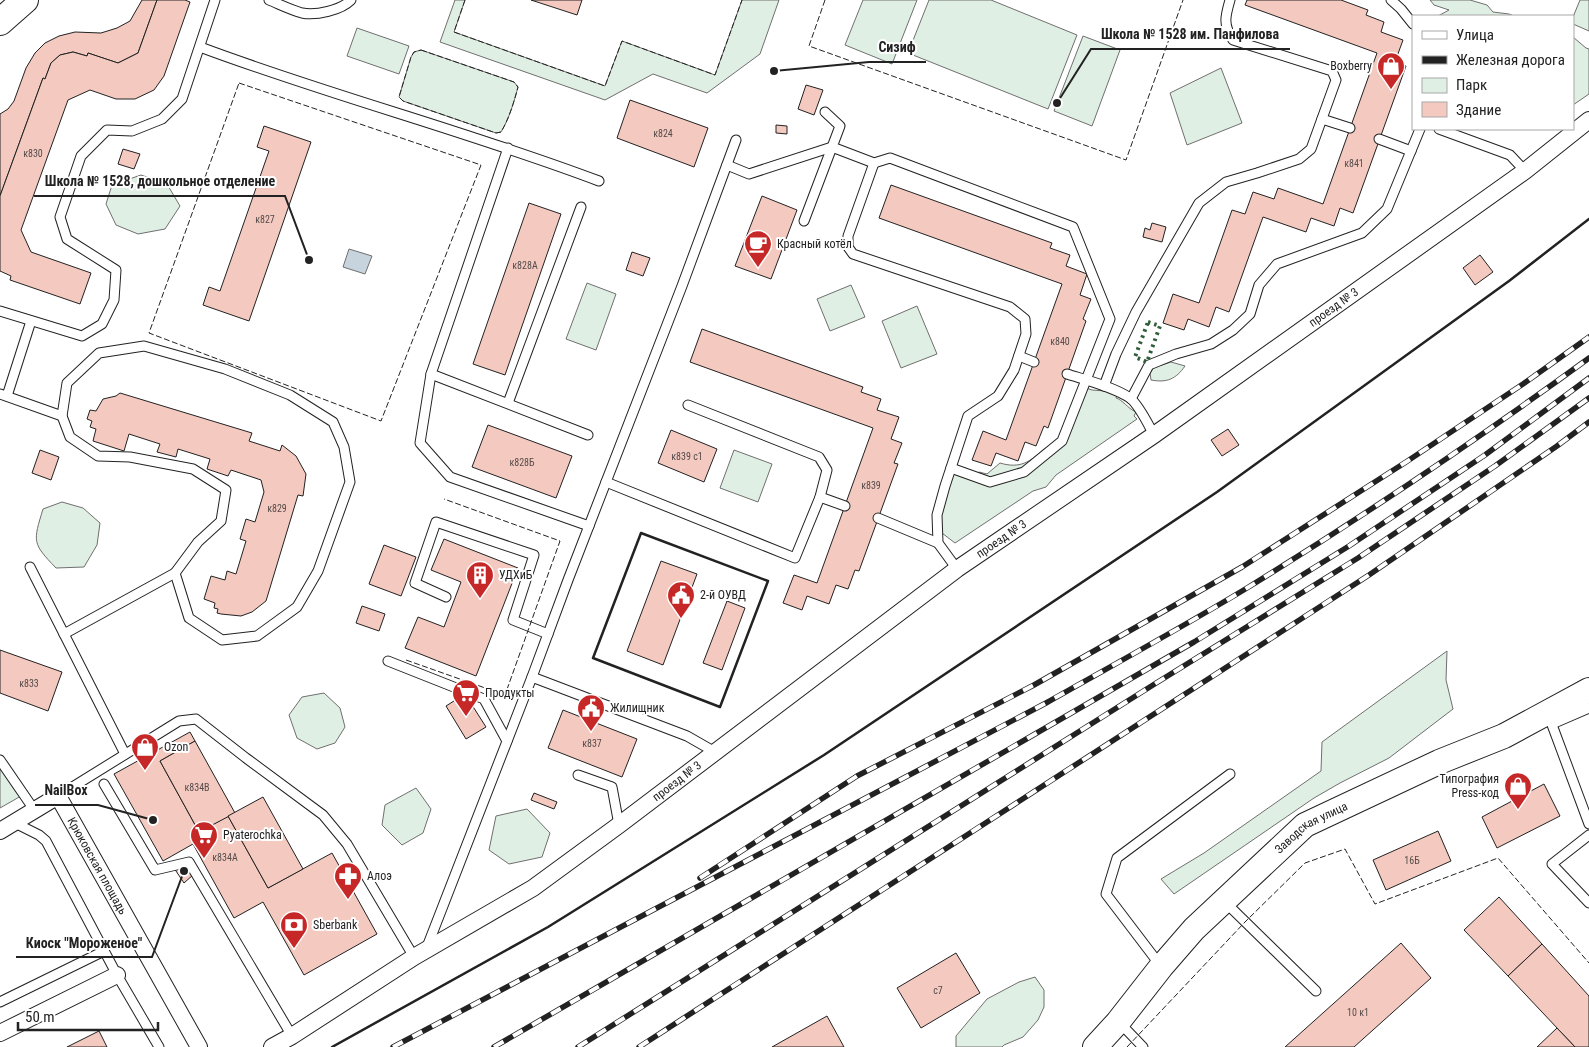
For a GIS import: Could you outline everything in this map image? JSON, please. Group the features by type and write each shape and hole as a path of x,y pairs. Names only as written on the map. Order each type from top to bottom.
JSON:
{"main road":[{"path":"0,22 25,0"},
{"name":"Заводская улица","path":"1095,1047 1118,1022 1194,928 1306,825 1439,762 1550,718 1589,690"}],"street":[{"name":"проезд № 3","path":"272,1047 420,954 533,888 957,569 1154,434 1525,171 1589,120"},
{"path":"7,827 58,796"},
{"name":"Крюковская площадь","path":"58,796 199,1047"},
{"path":"0,1033 117,975"}],"lane":[{"path":"0,311 82,336 102,324 114,300 116,270 67,239 60,217 78,164 81,156 107,130 132,131 162,119 182,99 215,0"},
{"path":"268,0 304,13 329,12 351,0"},
{"path":"1104,386 1116,354 1136,312 1199,203 1226,182 1299,158 1311,150 1336,80 1332,71 1233,40 1227,31 1225,16 1230,0"},
{"path":"1391,0 1412,23"},
{"path":"200,47 268,72 508,148 599,180"},
{"path":"804,221 840,126 825,112"},
{"path":"1322,119 1350,128"},
{"path":"1131,399 1149,365 1176,354 1211,344 1233,330 1250,314 1259,285 1277,264 1362,233 1387,209 1420,130"},
{"path":"1442,130 1510,155 1525,171"},
{"path":"1379,139 1411,151"},
{"path":"420,954 508,741 679,295 736,140"},
{"path":"727,165 749,174 832,147 874,163 890,158 1074,227 1110,319 1062,441 1024,472 990,482 951,468"},
{"path":"508,148 431,374 420,443 450,477 589,526"},
{"path":"874,163 848,236 848,247 853,254 1010,307 1025,319 1026,334 1014,370 998,396 968,416 937,515 938,543"},
{"path":"508,403 581,207"},
{"path":"31,320 3,395 62,416"},
{"path":"64,634 175,573 198,542 221,521 226,490 193,468 130,457 98,456 70,437 62,416 68,383 99,353 144,346 225,370 290,395 333,422 344,447 350,482 318,571 297,607 256,636 222,640 189,618 175,573"},
{"path":"1018,356 1034,362"},
{"path":"431,374 588,436"},
{"path":"1067,374 1104,386 1131,399 1154,434"},
{"path":"606,482 795,558 820,496 827,470 819,457 688,405"},
{"path":"820,496 845,506"},
{"path":"878,518 938,543 957,569"},
{"path":"446,597 415,583 436,522 534,555 513,620 548,634"},
{"path":"30,567 125,754"},
{"path":"388,662 484,699 508,741"},
{"path":"532,677 687,736 715,752"},
{"path":"1589,708 1550,718 1585,801 1589,824"},
{"path":"58,796 179,721 196,719 323,814 346,844 420,954"},
{"path":"0,760 35,810"},
{"path":"578,774 612,787 619,825"},
{"path":"1161,967 1106,894 1117,858 1230,774"},
{"path":"104,784 155,870 189,862 292,1036"},
{"path":"7,827 39,835 46,841 117,975 159,1047"},
{"path":"1589,835 1552,864 1589,903"},
{"path":"1224,900 1316,991"},
{"path":"0,1002 104,951"},
{"path":"1118,1022 1143,1047"}],"green space":[{"path":"455,0 465,0 454,32 605,86 622,41 715,75 742,0 779,0 760,54 707,93 653,74 605,100 440,42"},
{"path":"863,0 917,0 892,64 845,45"},
{"path":"929,0 991,0 1077,35 1048,109 908,53"},
{"path":"1430,0 1470,0 1487,5 1493,12 1512,15 1440,15 1449,10 1434,5"},
{"path":"1580,0 1589,0 1589,31 1574,24 1574,15"},
{"path":"357,28 409,46 399,74 347,56"},
{"path":"1083,36 1120,50 1092,126 1054,111"},
{"path":"1574,38 1589,49 1589,94 1574,104"},
{"path":"421,50 514,82 518,87 509,116 501,132 496,133 403,101 399,97 411,57 414,52"},
{"path":"1221,68 1242,123 1187,145 1170,93"},
{"path":"141,175 167,184 180,206 165,229 138,234 116,225 106,204 112,185"},
{"path":"587,283 616,294 596,350 566,339"},
{"path":"851,285 865,317 830,331 817,299"},
{"path":"917,306 937,354 901,368 882,321"},
{"path":"1171,362 1185,366 1171,379 1162,381 1151,380 1150,373 1155,366"},
{"path":"1083,387 1092,390 1118,392 1116,398 1136,412 1134,416 1137,419 1056,475 1046,487 1033,491 955,543 938,530 951,468 974,476 979,472 987,474 1000,463 1019,465 1034,458 1044,449 1051,450 1062,441"},
{"path":"734,450 772,464 758,502 720,488"},
{"path":"62,502 83,508 100,523 97,545 84,567 56,568 42,553 37,542 37,529 43,509"},
{"path":"1447,651 1446,680 1453,709 1389,758 1314,798 1174,894 1161,879 1204,853 1321,771 1322,742"},
{"path":"324,693 340,708 345,727 335,743 317,749 297,738 289,715 302,697"},
{"path":"0,764 28,792 0,808"},
{"path":"416,788 431,809 423,833 402,845 382,825 385,805"},
{"path":"527,809 550,833 542,857 509,864 489,850 496,816"},
{"path":"1035,977 1044,990 1044,1007 1038,1020 1023,1037 1002,1047 956,1047 956,1036 987,999 1019,982"}],"shaded area":[{"path":"349,249 372,256 365,274 343,267"}],"building":[{"path":"142,0 157,0 138,53 118,63 88,53 87,56 73,52 60,55 51,63 45,79 43,78 0,196 0,114 8,109 14,101 26,68 35,53 45,43 59,36 75,32 101,33 117,28 130,21"},
{"path":"157,0 185,0 190,2 164,76 154,90 135,99 116,99 90,90 68,100 21,230 31,252 91,273 80,304 10,280 11,276 0,271 0,196 43,78 45,79 51,63 60,55 73,52 87,56 88,53 118,63 138,53"},
{"path":"531,0 582,0 577,15"},
{"path":"1247,0 1341,0 1368,10 1366,15 1384,22 1381,32 1403,40 1395,62 1406,66 1353,213 1340,208 1334,226 1311,218 1306,232 1263,217 1229,312 1216,307 1209,327 1188,319 1184,330 1163,323 1173,294 1199,303 1232,210 1245,214 1253,192 1274,199 1278,188 1323,204 1377,53 1245,5"},
{"path":"806,85 823,90 814,115 798,109"},
{"path":"630,100 708,128 694,167 617,138"},
{"path":"776,125 787,126 787,134 776,133"},
{"path":"264,126 311,142 249,321 203,305 209,287 220,291 269,151 257,147"},
{"path":"123,149 140,154 134,169 118,164"},
{"path":"891,185 1052,243 1050,248 1070,255 1066,266 1087,274 1080,295 1091,299 1083,319 1086,321 1048,428 1044,426 1036,446 1025,442 1018,461 996,453 991,466 972,460 983,431 1006,440 1062,284 879,218"},
{"path":"762,196 797,210 771,279 735,266"},
{"path":"529,203 561,214 505,375 473,364"},
{"path":"1152,223 1166,227 1162,242 1143,237 1145,228 1150,230"},
{"path":"632,252 650,258 643,276 626,270"},
{"path":"1480,255 1493,272 1475,285 1463,268"},
{"path":"702,329 863,387 861,392 881,399 877,410 899,417 891,439 902,443 894,463 898,464 859,571 855,570 848,589 836,585 829,604 807,596 802,610 783,603 794,575 817,583 873,428 690,362"},
{"path":"120,393 252,433 249,441 280,451 282,445 296,456 306,474 303,496 298,495 266,601 252,612 241,616 217,613 218,609 214,608 215,603 204,599 211,576 225,580 227,571 236,574 246,541 240,539 246,519 255,522 264,492 261,480 231,470 228,476 207,469 210,459 178,449 176,457 157,452 160,444 129,434 124,451 93,441 96,429 90,427 92,421 87,419 90,410 96,411 103,399"},
{"path":"488,425 572,456 556,498 472,467"},
{"path":"1228,429 1239,445 1222,456 1211,440"},
{"path":"671,430 717,449 704,482 658,463"},
{"path":"40,450 59,457 51,480 32,473"},
{"name":"УДХиБ","path":"444,539 518,568 476,676 405,648 418,617 444,627 461,582 431,570"},
{"path":"384,545 416,557 401,596 369,584"},
{"path":"661,561 697,574 663,665 627,651"},
{"path":"727,601 745,608 722,670 703,663"},
{"path":"362,606 385,614 379,631 356,623"},
{"path":"0,650 62,672 48,711 0,693"},
{"name":"Продукты","path":"465,694 486,727 466,739 446,706"},
{"path":"563,710 637,739 622,777 548,748"},
{"path":"190,732 195,741 160,761 199,832 228,816 268,888 332,853 377,934 304,975 263,902 234,918 193,844 163,861 114,774"},
{"path":"195,741 235,813 199,832 160,761"},
{"path":"1544,784 1560,816 1497,848 1482,817"},
{"path":"534,793 557,802 554,809 531,800"},
{"path":"263,797 303,869 268,888 228,816"},
{"path":"1438,831 1451,861 1386,890 1373,860"},
{"path":"188,864 194,874 184,883 174,868"},
{"path":"1499,897 1542,944 1508,976 1464,930"},
{"path":"1401,943 1431,978 1354,1047 1285,1047"},
{"path":"1542,944 1589,996 1589,1047 1575,1047 1508,976"},
{"path":"956,953 980,993 921,1028 897,988"},
{"path":"827,1016 844,1047 772,1047"},
{"path":"1557,1028 1575,1047 1537,1047"},
{"path":"99,1031 107,1047 67,1047"}],"railway":[{"path":"700,878 857,776 1034,685 1242,567 1406,462 1523,384 1589,337"},
{"path":"393,1047 1046,703 1197,617 1291,561 1377,505 1589,358"},
{"path":"494,1047 1194,642 1349,546 1485,455 1589,378"},
{"path":"578,1047 1358,558 1495,466 1589,398"},
{"path":"639,1047 1369,575 1589,422"}],"hedge":[{"path":"1148,322 1160,326 1147,362 1135,357 1148,322"}],"fence":[{"path":"465,0 454,32 605,86 622,41 715,75 742,0"},
{"path":"825,0 809,46 1126,160 1183,0"},
{"path":"421,50 514,82 518,87 509,116 501,132 496,133 403,101 399,97 411,57 414,52 421,50"},
{"path":"239,83 481,165 381,421 149,333 239,83"},
{"path":"406,660 505,695 560,541 444,499"},
{"path":"1127,1047 1245,922 1305,863 1345,849 1375,904 1498,858 1589,963"}],"wall":[{"path":"332,1047 548,927 824,755 1217,492 1509,281 1589,219"},
{"path":"641,533 768,581 720,707 593,658 641,533"}],"place":[{"name":"Сизиф","path":"774,71"},
{"name":"Boxberry","path":"1391,90"},
{"name":"Школа № 1528 им. Панфилова","path":"1057,103"},
{"name":"Школа № 1528, дошкольное отделение","path":"309,260"},
{"name":"Красный котёл","path":"758,268"},
{"name":"УДХиБ","path":"480,599"},
{"name":"2-й ОУВД","path":"681,619"},
{"name":"Продукты","path":"466,717"},
{"name":"Жилищник","path":"591,732"},
{"name":"Ozon","path":"145,771"},
{"name":"Типография Press-код","path":"1518,810"},
{"name":"NailBox","path":"153,820"},
{"name":"Pyaterochka","path":"204,859"},
{"name":"Киоск \"Мороженое\"","path":"184,871"},
{"name":"Алоэ","path":"348,900"},
{"name":"Sberbank","path":"294,949"}]}
